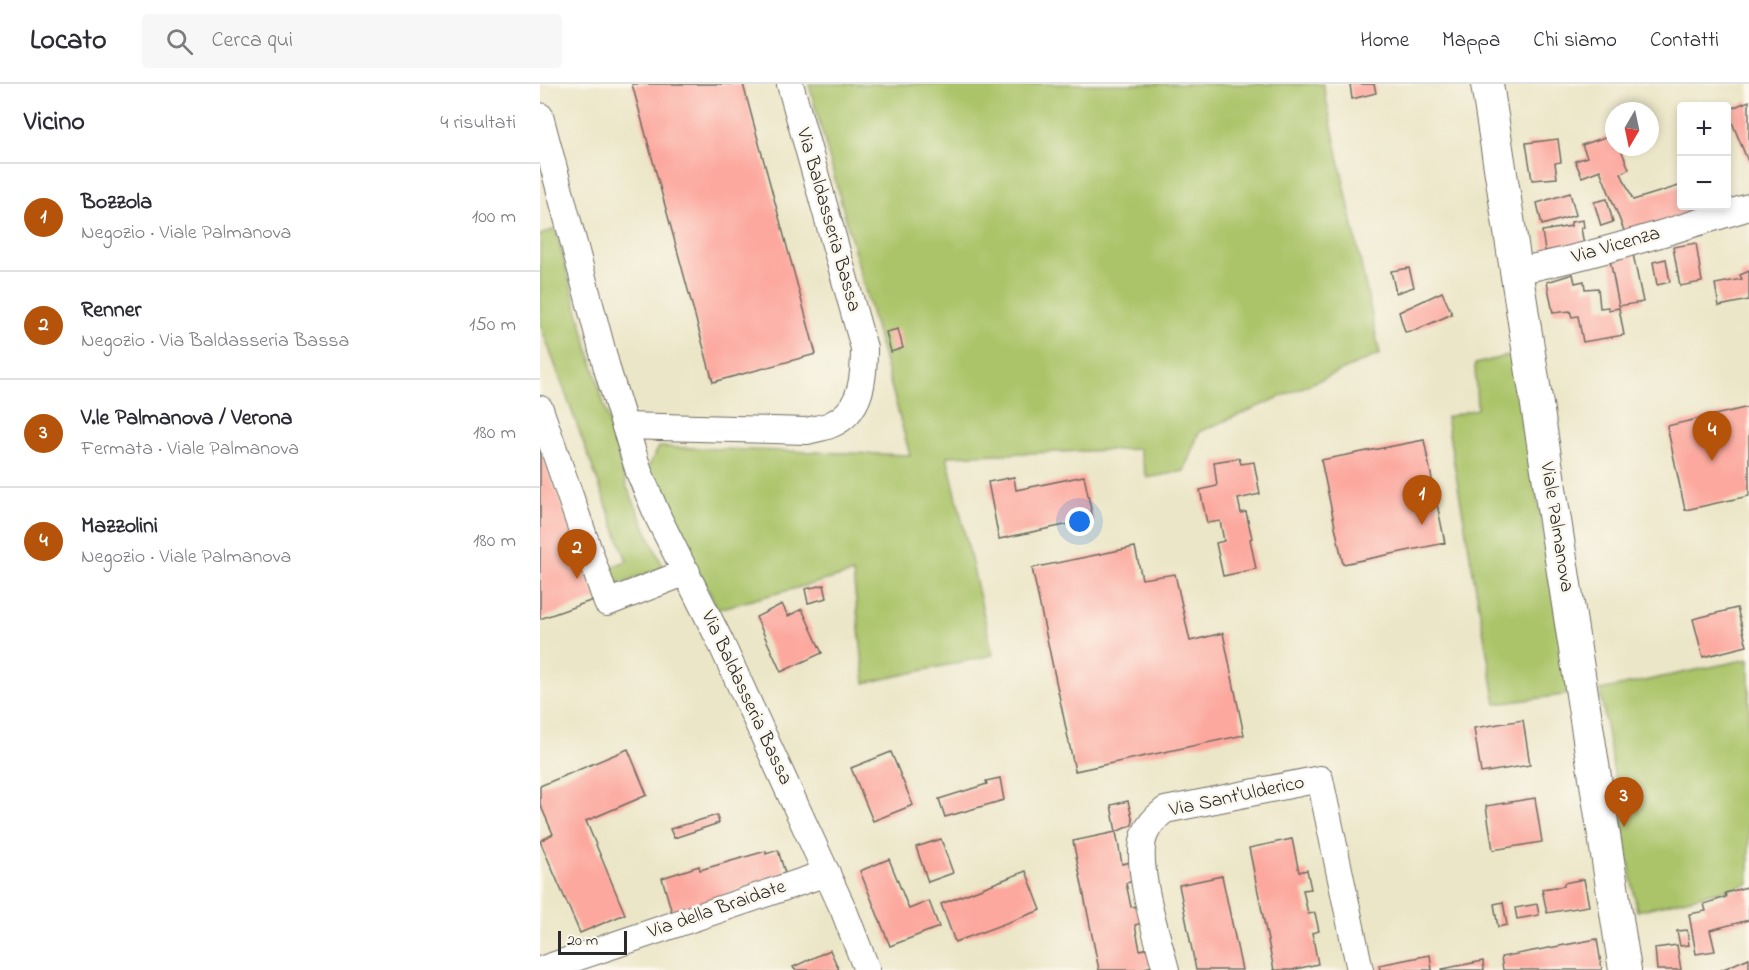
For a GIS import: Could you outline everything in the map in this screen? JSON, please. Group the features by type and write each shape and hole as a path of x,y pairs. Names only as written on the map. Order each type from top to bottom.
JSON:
{"main road":[{"name":"Viale Palmanova","path":"1487,84 1625,970"}],"street":[{"name":"Via Baldasseria Bassa","path":"625,426 807,431 831,425 850,412 858,397 864,375 864,348 790,84"},
{"name":"Via Baldasseria Bassa","path":"540,116 551,202 639,472 827,873 867,970"},
{"name":"Via Vicenza","path":"1516,271 1546,266 1749,207"},
{"path":"540,409 607,603 687,572"},
{"name":"Via Sant'Ulderico","path":"1166,970 1145,881 1142,856 1144,835 1154,819 1165,810 1320,779 1360,970"},
{"name":"Via della Braidate","path":"540,970 827,873"}],"green space":[{"path":"809,84 1323,84 1380,354 1199,432 1184,471 1147,478 1139,449 947,456 993,655 865,683 853,573 718,609 647,469 659,447 910,455"},
{"path":"555,229 627,487 663,567 618,585 611,567 627,561 540,324 540,235"},
{"path":"1514,354 1569,694 1496,704 1446,417 1477,409 1475,364"},
{"path":"1749,659 1749,884 1637,911 1600,690"}],"building":[{"path":"632,84 743,84 816,354 713,382"},
{"path":"1350,84 1374,84 1376,93 1352,99"},
{"path":"1749,101 1749,164 1731,120 1731,108"},
{"path":"1605,137 1605,156 1624,156 1629,169 1621,173 1633,200 1677,187 1677,210 1697,210 1625,233 1600,170 1582,177 1575,161 1587,157 1582,145"},
{"path":"1558,139 1561,162 1555,163 1557,178 1532,180 1526,143"},
{"path":"1570,193 1576,215 1542,225 1537,203"},
{"path":"1607,199 1613,222 1601,226 1594,202"},
{"path":"1583,220 1584,228 1581,228 1584,245 1545,251 1542,231 1571,226 1571,222"},
{"path":"1696,243 1702,282 1680,286 1673,247"},
{"path":"1633,254 1643,302 1619,306 1610,260"},
{"path":"1666,259 1670,282 1657,285 1653,262"},
{"path":"1409,268 1414,287 1396,293 1391,271"},
{"path":"1749,271 1749,300 1719,306 1715,284 1742,279 1740,275"},
{"path":"1573,274 1575,283 1584,281 1585,289 1598,288 1600,308 1608,307 1609,310 1619,308 1624,335 1583,342 1578,316 1572,317 1570,311 1553,313 1547,282"},
{"path":"1442,292 1452,314 1416,330 1405,332 1399,312"},
{"path":"898,329 903,348 891,352 886,332"},
{"path":"1749,407 1749,496 1685,510 1667,426"},
{"path":"1424,440 1445,543 1343,564 1321,460"},
{"path":"540,448 596,599 540,619"},
{"path":"1239,458 1241,464 1254,462 1260,494 1238,499 1241,513 1246,512 1256,569 1223,576 1216,543 1224,541 1220,521 1207,523 1200,490 1217,486 1214,462"},
{"path":"1084,476 1093,519 999,539 988,482 1014,477 1016,490"},
{"path":"1135,547 1142,579 1175,574 1190,641 1223,633 1244,735 1075,771 1032,568"},
{"path":"824,585 827,598 808,603 805,589"},
{"path":"782,604 788,616 802,609 822,653 781,672 756,617"},
{"path":"1737,608 1747,646 1703,657 1693,619"},
{"path":"1523,720 1530,765 1481,773 1474,728"},
{"path":"628,749 647,795 586,821 625,914 580,933 540,841 553,834 540,804 540,786"},
{"path":"891,752 913,805 873,821 851,768"},
{"path":"1000,778 1004,800 945,817 939,799"},
{"path":"1535,798 1542,842 1493,850 1486,806"},
{"path":"1128,801 1132,825 1116,832 1111,805"},
{"path":"717,815 719,823 674,838 670,829"},
{"path":"1116,832 1122,864 1131,862 1134,881 1126,883 1131,907 1138,906 1142,923 1135,925 1140,950 1149,948 1152,966 1144,970 1099,970 1073,841"},
{"path":"941,839 953,873 928,882 916,847"},
{"path":"1292,839 1299,872 1307,870 1311,889 1303,890 1308,914 1315,913 1319,931 1312,933 1318,964 1292,970 1274,970 1249,848"},
{"path":"778,850 785,873 775,879 672,913 662,878 699,866 700,870 766,851 766,854"},
{"path":"889,859 909,909 929,901 939,927 890,946 860,871"},
{"path":"1026,871 1041,910 955,942 941,904"},
{"path":"1222,876 1242,970 1196,970 1179,885"},
{"path":"1584,879 1589,906 1547,913 1542,889 1564,886 1564,883"},
{"path":"1747,887 1749,920 1710,930 1715,951 1696,954 1689,914 1706,911 1704,904 1726,897 1725,893"},
{"path":"1503,902 1507,925 1498,927 1494,904"},
{"path":"1537,904 1539,915 1517,919 1515,908"},
{"path":"1687,930 1689,945 1680,946 1677,931"},
{"path":"1597,939 1602,970 1503,970 1501,957"},
{"path":"1677,945 1681,970 1657,970 1655,948"},
{"path":"830,950 839,970 795,970 793,967"},
{"path":"1430,955 1432,970 1380,970 1379,965"},
{"path":"1749,958 1749,970 1721,970"},
{"path":"1483,961 1484,970 1442,970 1442,969"}],"place":[{"name":"Mazzolini","path":"1712,461"},
{"name":"Bozzola","path":"1422,525"},
{"name":"Renner","path":"577,579"},
{"name":"V.le Palmanova / Verona","path":"1624,827"}]}
